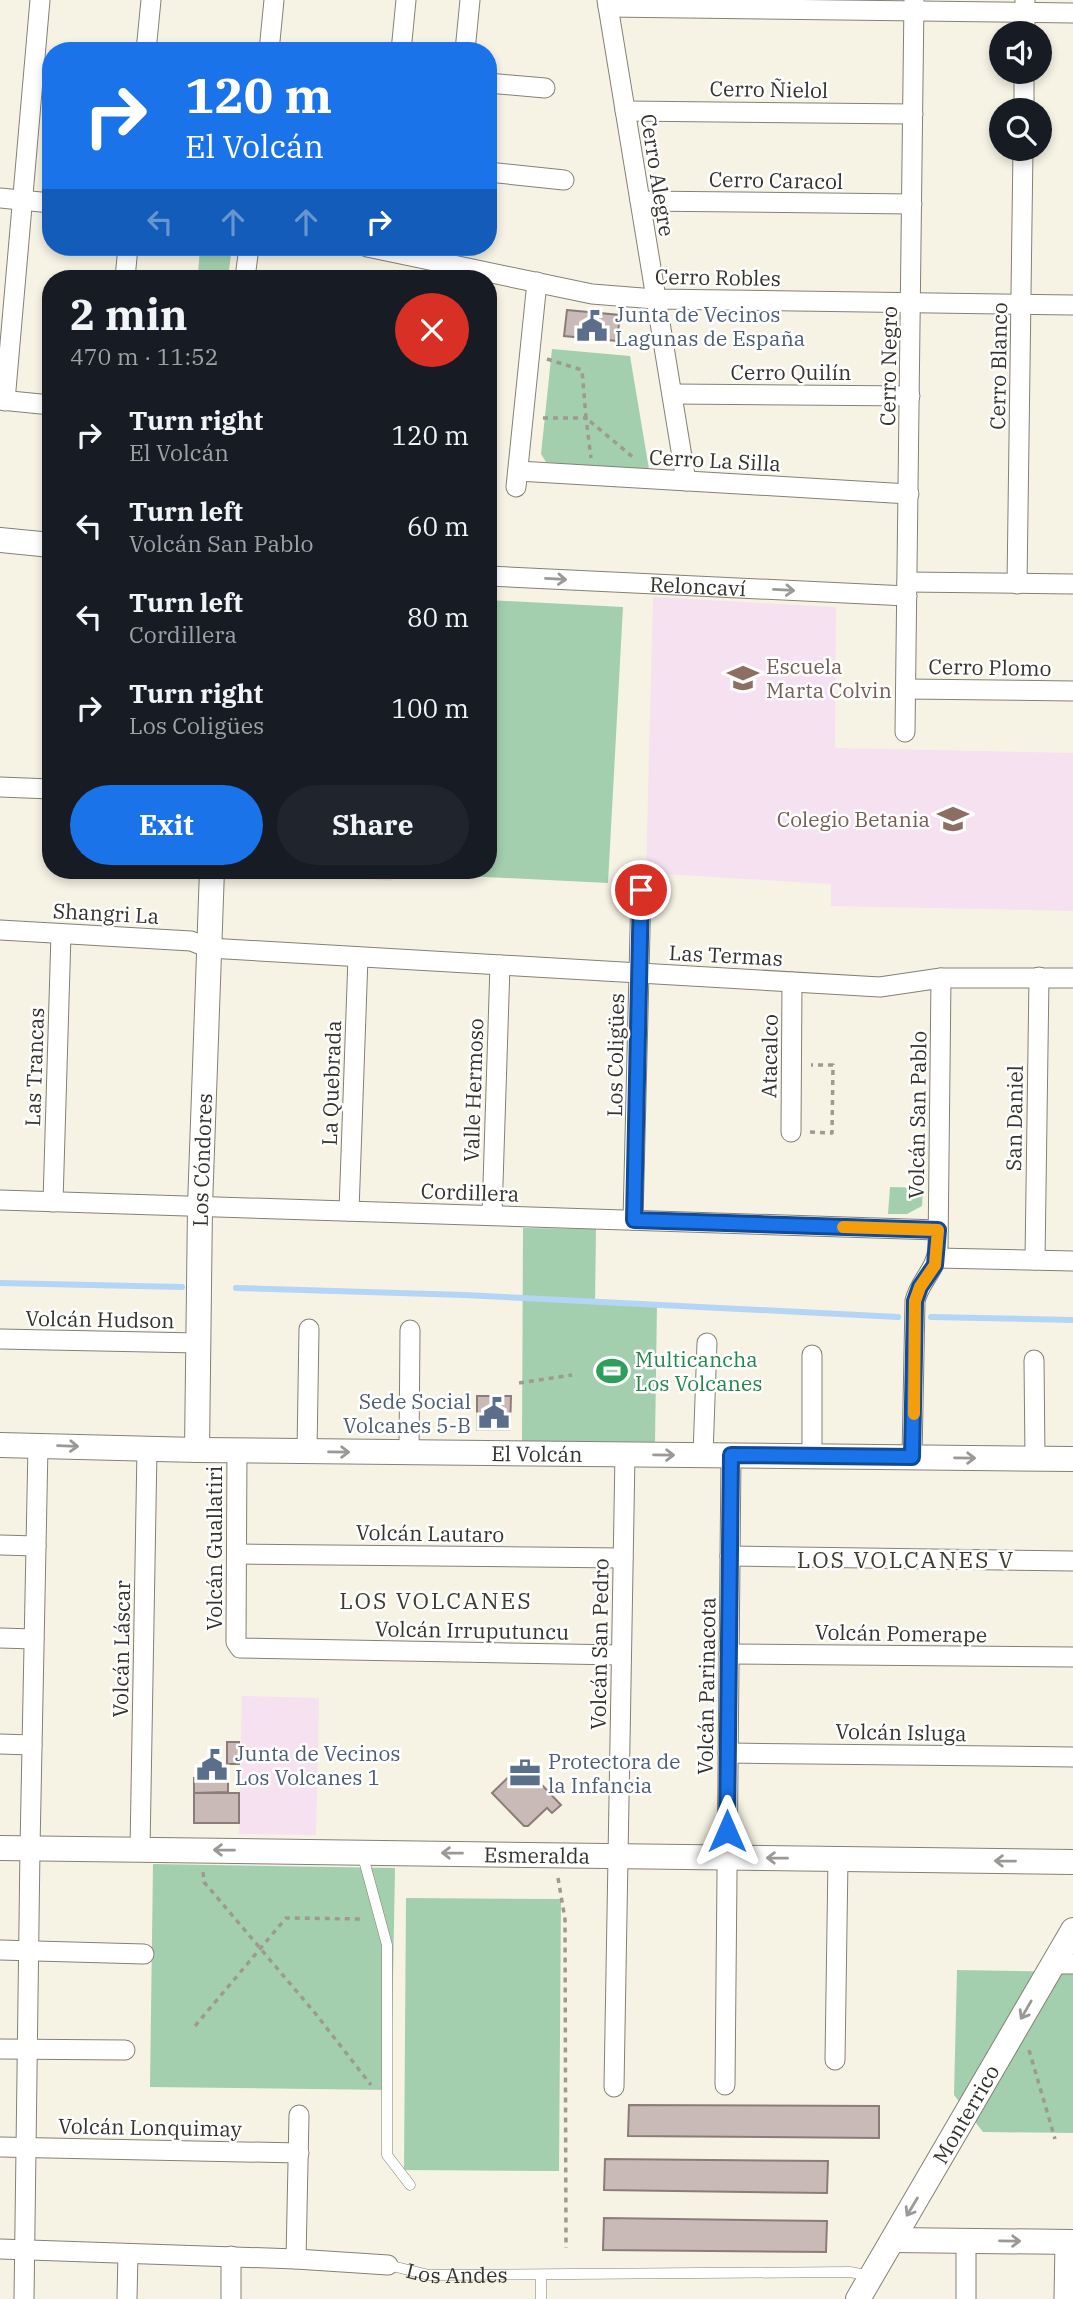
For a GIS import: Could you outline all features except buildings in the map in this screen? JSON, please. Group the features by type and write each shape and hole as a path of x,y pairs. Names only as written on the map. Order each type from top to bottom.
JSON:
{"street":[{"path":"40,0 2,401 42,404"},
{"path":"147,42 151,0"},
{"path":"269,42 274,0"},
{"path":"402,42 406,0"},
{"path":"466,42 470,0"},
{"path":"607,4 1025,6 1073,13"},
{"name":"Cerro Alegre","path":"607,4 686,481"},
{"name":"Cerro Negro","path":"905,732 914,6"},
{"path":"497,84 545,88"},
{"name":"Cerro Ñielol","path":"625,111 913,114"},
{"name":"Cerro Blanco","path":"1017,584 1023,161"},
{"path":"497,173 564,180"},
{"path":"0,198 42,202"},
{"name":"Cerro Caracol","path":"640,201 912,204"},
{"name":"Cerro Robles","path":"414,256 480,270"},
{"name":"Cerro Robles","path":"497,274 592,294 655,299 1073,305"},
{"path":"524,417 537,282"},
{"name":"Cerro Quilín","path":"672,394 910,396"},
{"name":"Cerro La Silla","path":"524,417 517,479 592,475 909,494"},
{"path":"0,540 42,544"},
{"name":"Reloncaví","path":"497,576 907,589 1073,584"},
{"name":"Cerro Plomo","path":"906,689 1073,691"},
{"path":"0,787 42,789"},
{"name":"Los Cóndores","path":"197,1450 200,1206 212,879"},
{"name":"Los Coligües","path":"634,1220 641,890"},
{"name":"Shangri La","path":"0,930 191,941 209,948"},
{"name":"Las Trancas","path":"53,1202 61,934"},
{"name":"Las Termas","path":"209,948 887,987 941,978 1073,978"},
{"name":"La Quebrada","path":"349,1211 358,957"},
{"name":"Valle Hermoso","path":"492,1216 500,965"},
{"name":"San Daniel","path":"1035,1260 1040,977"},
{"name":"Volcán San Pablo","path":"912,1457 915,1301 937,1258 941,978"},
{"name":"Atacalco","path":"791,1132 792,982"},
{"name":"Cordillera","path":"0,1200 938,1230"},
{"path":"937,1258 1073,1261"},
{"path":"307,1451 309,1329"},
{"path":"409,1452 410,1330"},
{"name":"Volcán Hudson","path":"0,1339 198,1343"},
{"path":"703,1455 707,1343"},
{"path":"812,1355 812,1456"},
{"path":"1034,1360 1035,1459"},
{"name":"El Volcán","path":"0,1445 197,1450 1073,1459"},
{"path":"24,2299 38,1446"},
{"name":"Volcán Láscar","path":"140,1849 147,1449"},
{"name":"Volcán Guallatiri","path":"237,1450 237,1646"},
{"name":"Volcán San Pedro","path":"614,2087 625,1454"},
{"name":"Volcán Parinacota","path":"725,2085 731,1455"},
{"path":"0,1545 36,1546"},
{"name":"Volcán Lautaro","path":"237,1554 623,1558"},
{"path":"730,1556 1073,1561"},
{"path":"0,1639 34,1639"},
{"name":"Volcán Irruputuncu","path":"237,1646 621,1656"},
{"name":"Volcán Pomerape","path":"729,1654 1073,1657"},
{"path":"0,1744 32,1745"},
{"name":"Volcán Isluga","path":"728,1753 1073,1757"},
{"name":"Esmeralda","path":"0,1848 1073,1862"},
{"path":"835,2060 838,1859"},
{"name":"Monterrico","path":"858,2299 1020,2020 1063,1964 1073,1930"},
{"path":"0,1950 144,1954"},
{"path":"0,2049 125,2050"},
{"path":"296,2259 299,2115"},
{"name":"Volcán Lonquimay","path":"0,2147 299,2153"},
{"path":"892,2240 1069,2242 1065,2299"},
{"path":"966,2241 966,2299"},
{"name":"Los Andes","path":"0,2249 231,2256 388,2265"},
{"path":"127,2299 128,2254"},
{"path":"231,2256 231,2299"}],"lane":[{"path":"362,1852 387,1945 387,2155 410,2185"},
{"name":"Los Andes","path":"388,2265 429,2275 850,2272 872,2276"},
{"path":"541,2276 541,2299"}],"path":[{"path":"530,354 582,370 592,475"},
{"path":"524,417 586,418 635,459 650,479"},
{"path":"791,1132 832,1133 833,1065 792,1065"},
{"path":"519,1383 572,1376"},
{"path":"200,1850 204,1882 315,2013 387,2106"},
{"path":"553,1855 565,1919 566,2248"},
{"path":"195,2026 286,1918 380,1920"},
{"path":"1020,2020 1055,2139"}],"shaded area":[{"path":"653,597 836,607 835,748 1073,753 1073,911 831,906 831,884 646,873"},
{"path":"362,879 393,879 393,881"},
{"path":"242,1696 319,1698 316,1835 239,1834"}],"green space":[{"path":"199,256 231,256 229,270 198,270"},
{"path":"552,349 630,356 650,475 546,462 541,454"},
{"path":"497,600 623,607 608,883 497,878"},
{"path":"890,1187 923,1188 922,1206 907,1214 888,1214"},
{"path":"523,1228 596,1229 595,1304 657,1305 655,1442 522,1441"},
{"path":"153,1864 395,1868 391,2090 150,2087"},
{"path":"406,1898 561,1899 559,2171 404,2170"},
{"path":"957,1970 1073,1972 1073,2133 983,2132 954,2095"}],"waterway":[{"path":"0,1283 182,1287"},
{"path":"236,1288 464,1295 898,1317"},
{"path":"931,1317 1073,1320"}],"slow traffic":[{"path":"843,1227 938,1230 935,1265 920,1287 915,1301 914,1414"}],"place":[{"name":"Junta de Vecinos Lagunas de España","path":"592,326"},
{"name":"Escuela Marta Colvin","path":"743,678"},
{"name":"Colegio Betania","path":"953,819"},
{"name":"Multicancha Los Volcanes","path":"612,1371"},
{"name":"Sede Social Volcanes 5-B","path":"494,1413"},
{"name":"Junta de Vecinos Los Volcanes 1","path":"212,1765"},
{"name":"Protectora de la Infancia","path":"525,1773"}],"district":[{"name":"LOS VOLCANES V","path":"906,1559"},
{"name":"LOS VOLCANES","path":"436,1600"}],"route":[{"path":"641,890 634,1220 938,1230 935,1265 920,1287 915,1301 912,1457 731,1455 727,1831"}]}
